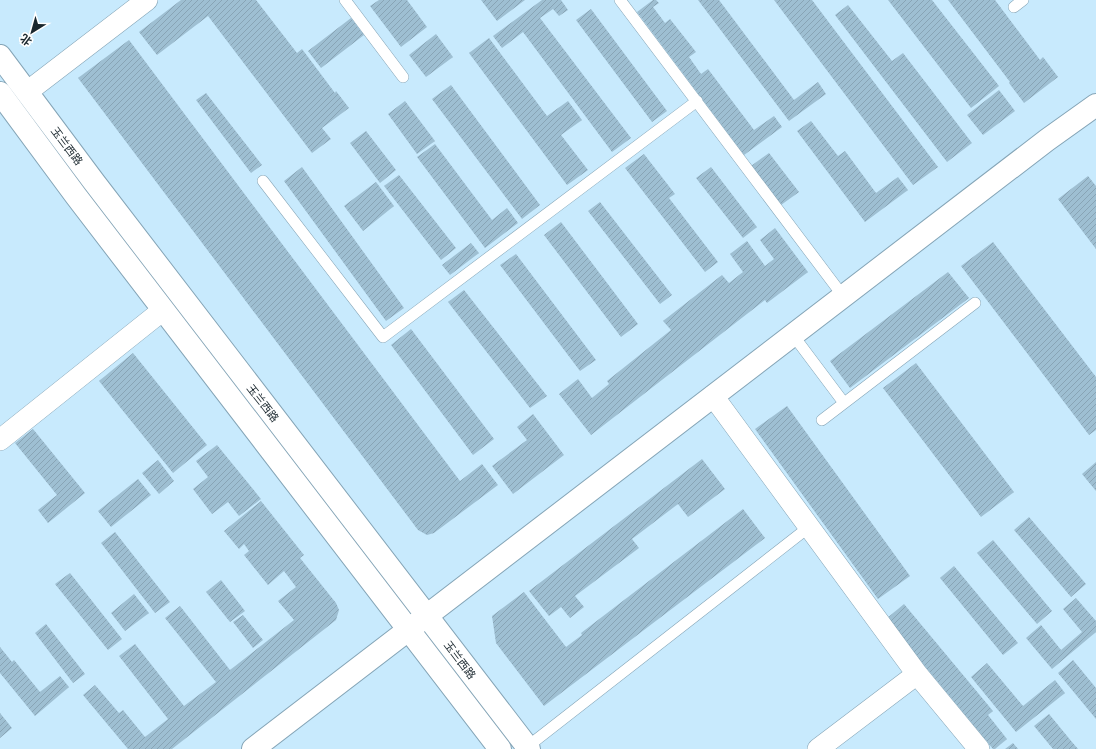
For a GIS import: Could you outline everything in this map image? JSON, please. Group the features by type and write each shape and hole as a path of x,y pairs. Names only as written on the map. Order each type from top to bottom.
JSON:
{"main road":[{"name":"玉兰西路","path":"0,56 108,201 528,748"},
{"name":"玉兰西路","path":"0,93 76,196 500,749"},
{"path":"253,749 1047,140 1096,105"}],"street":[{"path":"27,92 147,0"},
{"path":"0,440 163,310"},
{"path":"713,396 917,674 979,749"},
{"path":"818,749 917,674"}],"lane":[{"path":"345,0 403,77"},
{"path":"620,0 843,296"},
{"path":"1014,7 1023,0"},
{"path":"264,181 383,337 697,101"},
{"path":"822,420 975,303"},
{"path":"793,335 844,403"},
{"path":"528,748 809,527"}],"building":[{"path":"181,0 256,0 297,53 302,49 335,93 336,91 349,108 322,128 331,139 312,153 208,16 157,55 139,32"},
{"path":"379,0 407,0 427,27 401,47 370,6"},
{"path":"481,0 525,0 497,21"},
{"path":"542,0 561,0 568,10 559,16 553,9 540,18 631,138 612,152 523,32 502,48 493,36"},
{"path":"653,0 656,0 659,3 653,7 665,23 670,19 696,52 689,57 701,74 708,69 754,130 774,116 782,127 744,155 637,12"},
{"path":"698,0 719,0 794,100 818,82 826,94 789,121"},
{"path":"774,0 812,0 938,167 913,185"},
{"path":"888,0 932,0 999,86 971,108"},
{"path":"948,0 995,0 1040,60 1043,57 1058,77 1024,103 1009,83 1010,82"},
{"path":"848,5 892,61 903,53 972,143 947,162 835,15"},
{"path":"591,9 667,111 652,122 576,20"},
{"path":"351,18 364,35 321,68 308,51"},
{"path":"436,34 453,57 426,77 409,55"},
{"path":"489,38 547,116 568,101 582,120 561,135 588,170 567,185 469,53"},
{"path":"129,40 460,481 482,464 498,485 434,533 427,535 418,530 78,78"},
{"path":"451,85 540,205 522,219 432,99"},
{"path":"999,90 1015,111 983,135 967,115"},
{"path":"206,93 262,165 251,173 196,100"},
{"path":"405,101 435,141 417,154 388,114"},
{"path":"811,121 838,156 845,151 876,193 898,177 908,190 865,222 797,131"},
{"path":"366,131 396,170 380,183 350,143"},
{"path":"435,144 492,220 507,208 518,223 485,248 417,157"},
{"path":"769,153 799,192 781,205 751,166"},
{"path":"644,154 675,194 669,198 718,262 705,272 625,168"},
{"path":"302,167 404,308 386,321 284,181"},
{"path":"711,167 757,227 743,238 696,178"},
{"path":"399,175 456,248 441,260 384,186"},
{"path":"1088,176 1096,186 1096,249 1058,199"},
{"path":"376,182 394,206 363,231 344,206"},
{"path":"600,202 672,295 660,304 588,211"},
{"path":"561,222 638,324 621,337 544,235"},
{"path":"775,228 808,272 767,303 765,300 591,435 559,394 578,379 592,398 609,384 607,381 671,330 663,321 722,275 729,283 743,272 730,254 747,241 765,266 774,259 760,240"},
{"path":"993,242 1096,377 1096,430 1089,435 961,266"},
{"path":"471,243 479,253 450,275 442,265"},
{"path":"516,254 596,360 580,371 500,265"},
{"path":"948,272 969,298 850,388 830,361"},
{"path":"464,290 547,396 530,408 448,302"},
{"path":"411,329 494,439 473,455 391,345"},
{"path":"133,353 207,445 173,473 99,381"},
{"path":"916,363 1014,492 981,517 883,388"},
{"path":"787,406 910,576 878,599 755,429"},
{"path":"533,414 564,455 513,494 492,466 527,440 517,427"},
{"path":"33,429 85,493 48,523 38,510 57,495 15,443"},
{"path":"217,445 261,499 239,516 228,502 212,514 193,489 208,477 196,461"},
{"path":"702,459 725,489 688,517 678,504 632,539 639,548 575,596 584,607 570,618 561,607 549,616 529,591"},
{"path":"158,460 174,481 159,494 142,473"},
{"path":"1096,462 1096,491 1082,474"},
{"path":"138,479 151,495 111,527 98,511"},
{"path":"261,501 304,555 300,558 336,603 339,610 336,620 172,749 128,749 83,695 95,685 119,713 123,710 145,737 168,719 119,656 135,644 184,706 216,682 165,618 180,606 230,670 294,620 278,601 296,587 284,571 268,585 244,555 249,551 244,544 239,549 224,531"},
{"path":"743,509 765,538 544,706 496,643 492,616 524,592 566,647 582,635 581,633"},
{"path":"1029,517 1086,584 1071,597 1014,530"},
{"path":"115,532 170,602 155,613 101,543"},
{"path":"993,540 1052,611 1037,624 977,553"},
{"path":"954,566 1018,643 1003,655 940,578"},
{"path":"70,573 122,639 108,650 55,584"},
{"path":"221,580 245,611 230,622 206,592"},
{"path":"134,594 149,613 125,631 111,613"},
{"path":"1076,598 1096,621 1096,632 1052,669 1026,638 1041,625 1061,650 1082,632 1063,609"},
{"path":"904,604 993,711 988,715 1007,739 995,749 993,749 886,619"},
{"path":"243,615 263,640 253,648 233,622"},
{"path":"46,624 85,674 73,683 35,633"},
{"path":"0,647 12,662 14,660 40,692 60,676 69,687 35,716 0,673"},
{"path":"1073,660 1096,688 1096,719 1058,673"},
{"path":"987,663 1023,706 1055,680 1065,693 1016,732 971,677"},
{"path":"0,713 12,728 0,738"},
{"path":"1049,714 1078,749 1053,749 1034,726"},
{"path":"1013,743 1018,749 1005,749"}]}
